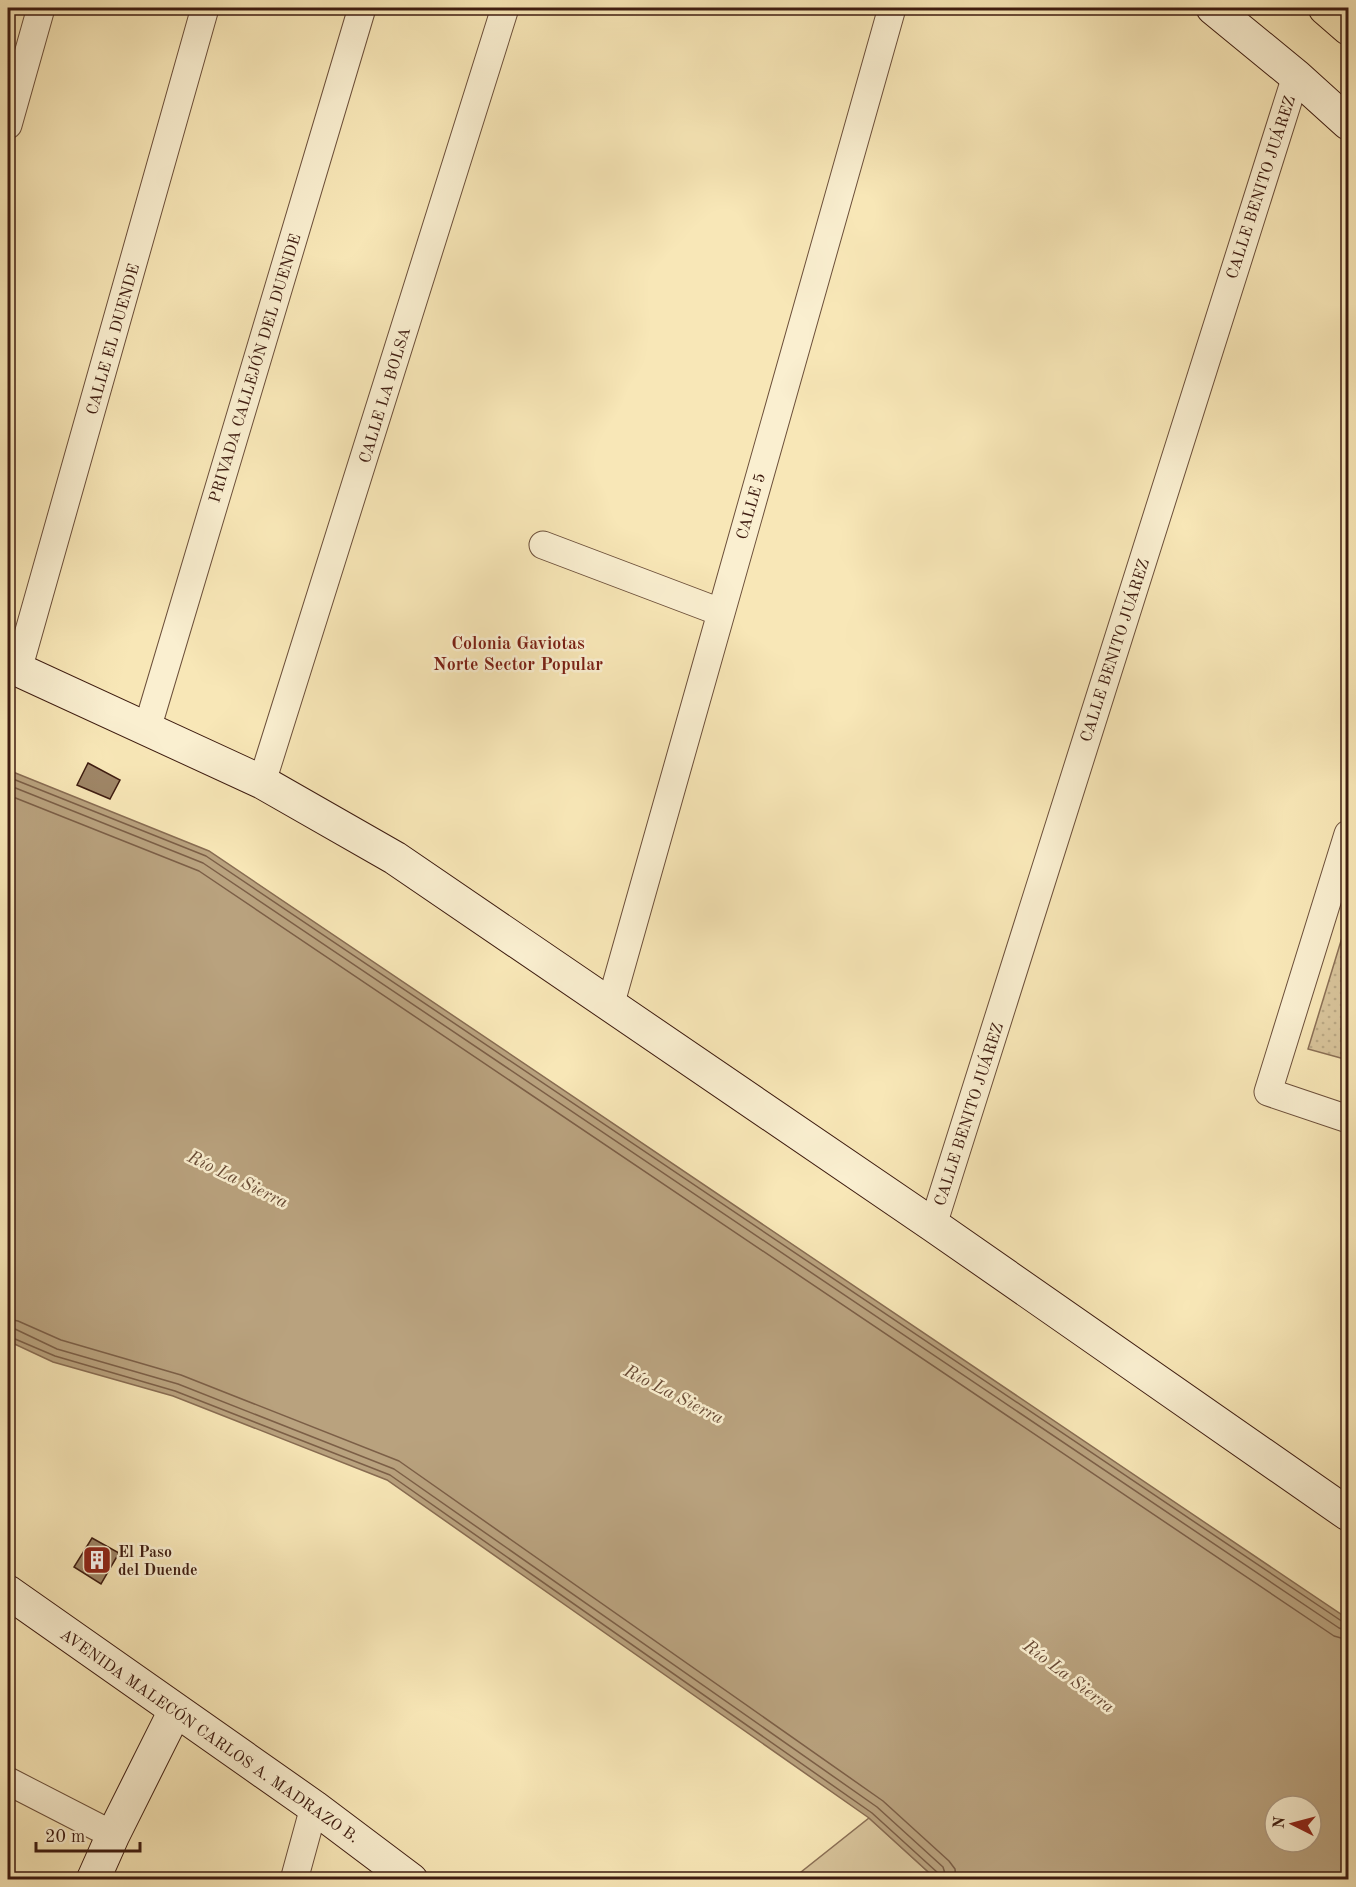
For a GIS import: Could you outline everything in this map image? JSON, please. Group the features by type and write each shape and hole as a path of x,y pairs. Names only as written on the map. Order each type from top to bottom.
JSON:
{"main road":[{"path":"1213,8 1296,75 1348,123"},
{"path":"1326,8 1348,28"},
{"path":"13,667 262,782 396,858 933,1225 1348,1514"},
{"name":"AVENIDA MALECÓN CARLOS A. MADRAZO B.","path":"8,1592 314,1807 411,1880"},
{"path":"93,1880 175,1711"}],"street":[{"path":"8,125 41,8"},
{"name":"CALLE EL DUENDE","path":"13,667 206,8"},
{"name":"PRIVADA CALLEJÓN DEL DUENDE","path":"147,729 362,8"},
{"name":"CALLE LA BOLSA","path":"262,782 505,8"},
{"name":"CALLE 5","path":"610,1005 892,8"},
{"name":"CALLE BENITO JUÁREZ","path":"933,1225 1296,75"},
{"path":"543,545 720,612"},
{"path":"1348,834 1268,1092 1348,1119"},
{"path":"8,1781 113,1835"},
{"path":"294,1880 314,1807"}],"shaded area":[{"path":"1348,918 1348,1060 1308,1049"},
{"path":"869,1818 936,1879 791,1880"}],"water":[{"name":"Río La Sierra","path":"8,770 209,851 1348,1619 1348,1879 936,1879 869,1818 387,1480 173,1396 53,1362 8,1341"}],"building":[{"path":"88,763 120,780 110,799 77,785"},
{"name":"El Paso del Duende","path":"92,1538 119,1553 101,1584 74,1567"}],"place":[{"name":"El Paso del Duende","path":"97,1560"}],"district":[{"name":"Colonia Gaviotas Norte Sector Popular","path":"518,653"}]}
